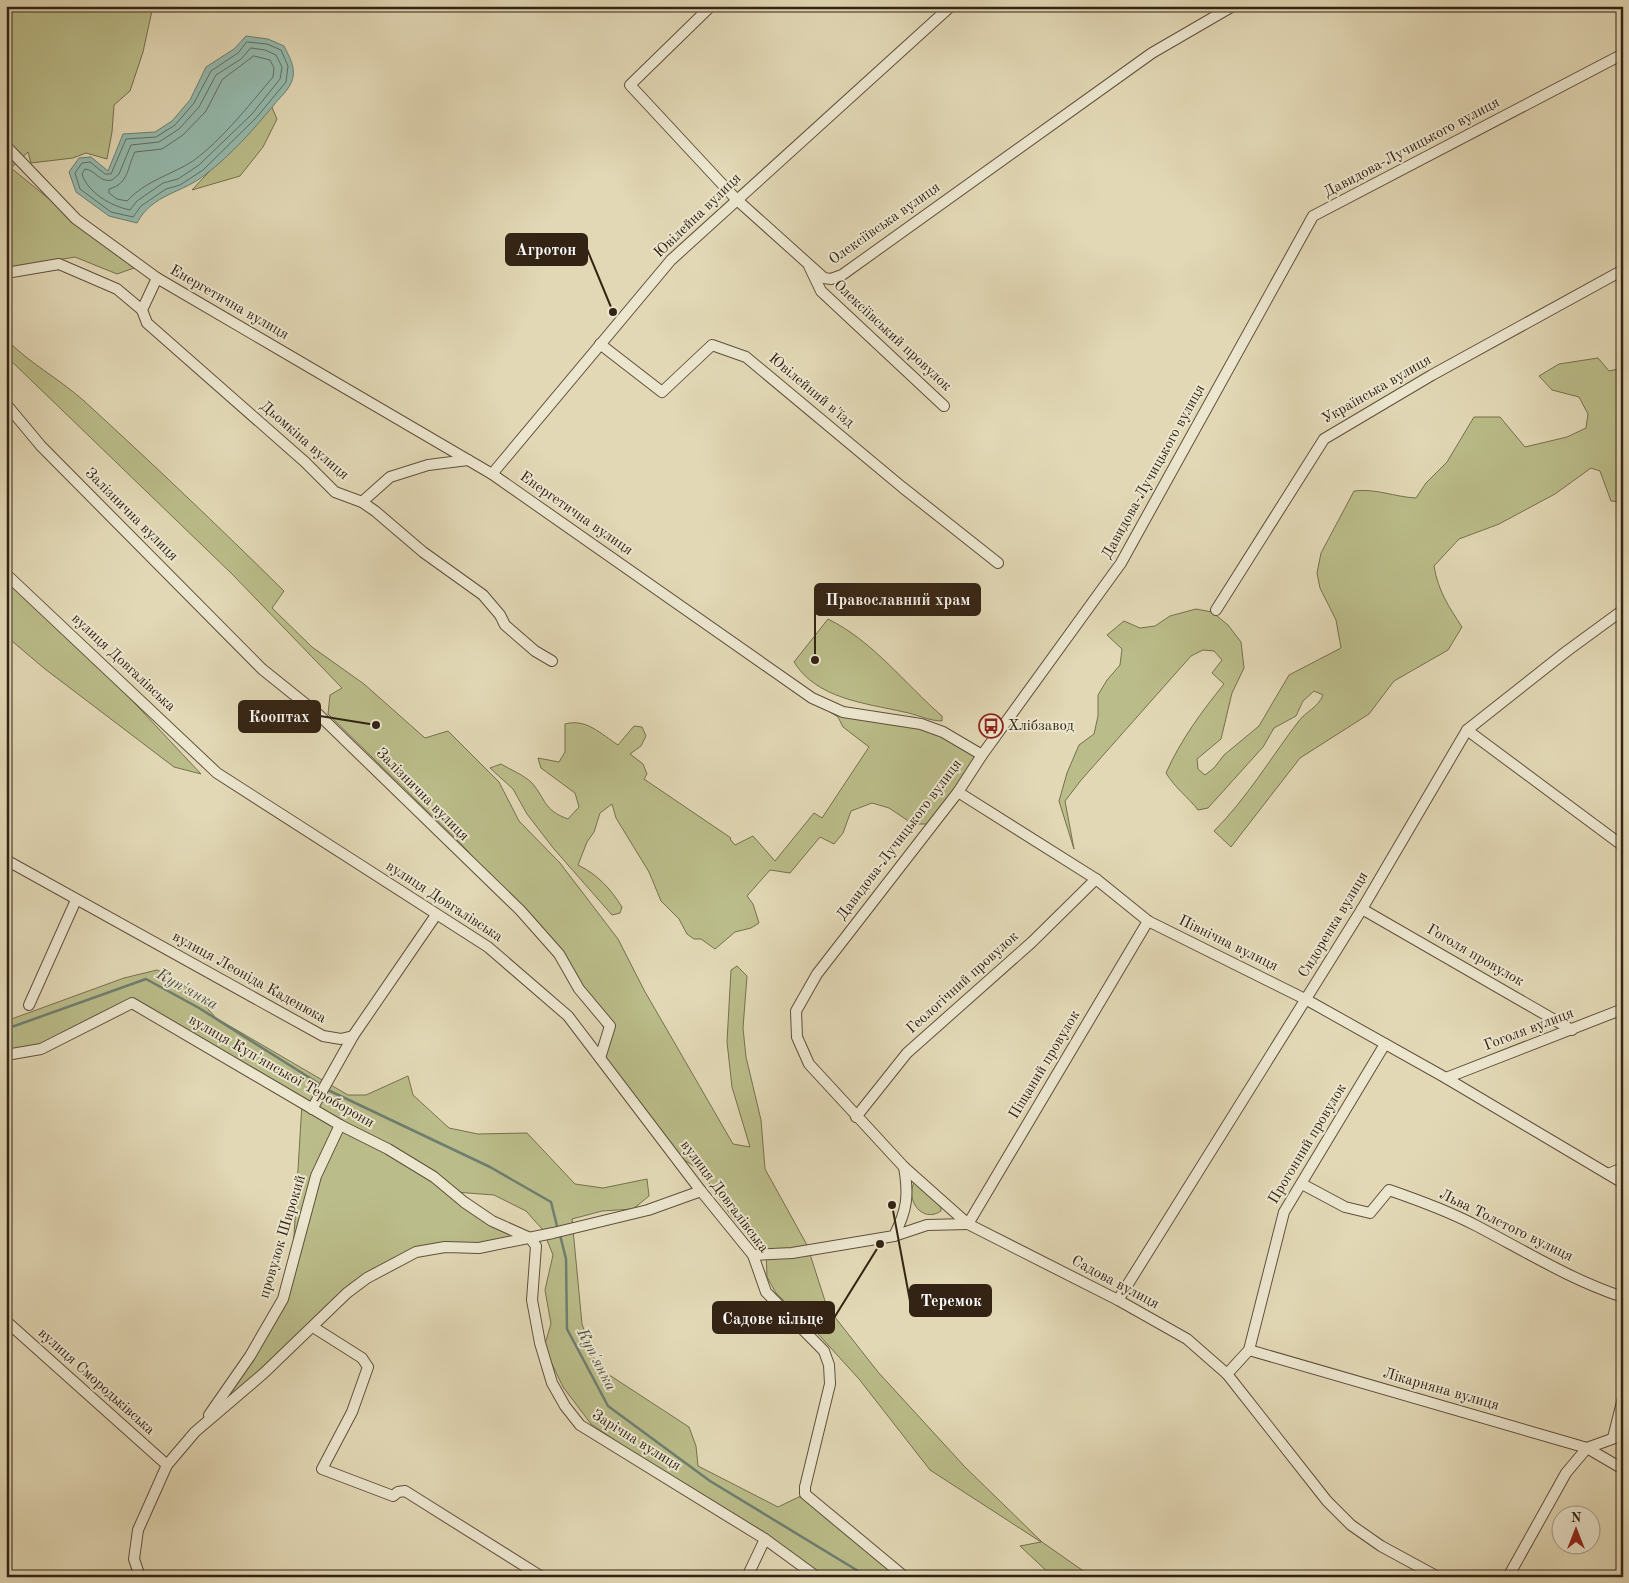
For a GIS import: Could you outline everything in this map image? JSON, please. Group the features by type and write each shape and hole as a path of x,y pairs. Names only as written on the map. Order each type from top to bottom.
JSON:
{"street":[{"name":"Олексіївська вулиця","path":"712,6 630,86 736,199 824,278 831,279 842,275 1152,53 1233,6"},
{"name":"Ювілейна вулиця","path":"492,474 671,260 736,199 951,6"},
{"name":"Давидова-Лучицького вулиця","path":"796,1011 817,974 958,792 982,754 1121,563 1314,216 1623,54"},
{"name":"Енергетична вулиця","path":"6,146 76,219 156,278 492,474 812,698 843,712 921,724 943,732 982,754"},
{"name":"Олексіївський провулок","path":"806,261 821,291 944,406"},
{"name":"Дьомкіна вулиця","path":"6,273 59,264 116,289 142,310 147,324 305,462 335,492 362,502 423,552 483,596 500,615 505,626 552,662"},
{"name":"Українська вулиця","path":"1216,610 1324,439 1432,375 1623,270"},
{"path":"142,310 156,278"},
{"name":"Ювілейний в'їзд","path":"600,344 662,392 712,345 746,357 902,487 998,563"},
{"name":"Залізнична вулиця","path":"6,404 41,446 262,669 318,714 380,772 448,843 520,910 559,954 579,989 610,1026 600,1058"},
{"path":"362,502 390,476 428,465 468,460"},
{"name":"вулиця Довгалівська","path":"6,574 217,773 488,947 568,1016 701,1191 753,1255 766,1292 824,1351 830,1365 830,1384 804,1487 805,1494 905,1577"},
{"name":"Сидоренка вулиця","path":"1118,1300 1307,1000 1467,730 1567,651 1623,610"},
{"path":"1467,730 1623,846"},
{"name":"Північна вулиця","path":"958,792 1096,879 1148,921 1307,1000 1446,1078 1623,1183"},
{"name":"вулиця Леоніда Каденюка","path":"6,860 323,1036 340,1040 353,1036"},
{"name":"Геологічний провулок","path":"856,1117 908,1052 1032,942 1096,879"},
{"path":"29,1005 76,900"},
{"name":"Гоголя провулок","path":"1362,909 1572,1030"},
{"path":"312,1109 353,1036 436,915"},
{"name":"Піщаний провулок","path":"968,1224 1148,921"},
{"name":"вулиця Куп'янської Тероборони","path":"6,1055 41,1048 132,1003 340,1125 388,1149 434,1177 464,1202 492,1221 530,1238"},
{"name":"Гоголя вулиця","path":"1446,1078 1623,1009"},
{"name":"Садова вулиця","path":"796,1011 797,1037 809,1064 904,1167 968,1224 1118,1300 1187,1339 1227,1374 1327,1501 1351,1525 1381,1546 1438,1577"},
{"name":"Прогонний провулок","path":"1227,1374 1249,1350 1284,1212 1385,1044"},
{"name":"провулок Широкий","path":"199,1429 250,1356 283,1299 316,1176 340,1125"},
{"path":"894,1236 905,1214 904,1167"},
{"path":"1608,1174 1623,1168"},
{"name":"Льва Толстого вулиця","path":"1302,1184 1345,1207 1370,1213 1390,1190 1472,1224 1544,1262 1603,1290 1623,1297"},
{"path":"140,1577 134,1559 138,1530 167,1465 199,1429 264,1374 367,1278 416,1252 445,1246 479,1248 565,1231 648,1210 701,1191"},
{"path":"753,1255 792,1253 894,1236 927,1225 968,1224"},
{"name":"Зарічна вулиця","path":"530,1238 536,1246 532,1300 540,1343 552,1383 570,1413 580,1425 765,1539 817,1577"},
{"name":"вулиця Смородьківська","path":"6,1320 167,1465"},
{"path":"313,1327 362,1358 368,1367 352,1412 322,1469 393,1496 398,1492 406,1491 542,1577"},
{"name":"Лікарняна вулиця","path":"1249,1350 1587,1448 1623,1470"},
{"path":"1508,1577 1566,1473 1587,1448 1618,1437 1623,1398"},
{"path":"747,1577 765,1539"}],"green space":[{"path":"6,6 153,6 143,52 130,91 114,105 107,159 86,153 73,158 31,163 28,152 11,168 70,216 125,255 134,268 117,274 75,257 45,262 6,277"},
{"path":"271,105 277,119 263,147 240,176 192,190"},
{"path":"6,339 24,356 83,400 284,591 272,608 312,647 364,684 425,738 448,731 499,782 519,821 560,863 618,939 644,990 733,1144 750,1147 732,1087 727,1042 731,970 737,966 747,976 743,1028 746,1057 761,1120 765,1169 807,1245 827,1307 878,1372 965,1467 1042,1542 1092,1577 1053,1577 1020,1546 1041,1542 930,1470 859,1379 819,1335 776,1293 767,1277 766,1251 736,1221 696,1161 697,1168 681,1158 604,1059 611,1040 553,943 463,846 328,714 330,695 342,688 232,574 6,356"},
{"path":"1598,358 1609,371 1623,368 1623,502 1611,501 1600,471 1591,468 1555,494 1499,524 1459,539 1434,566 1441,591 1448,606 1462,627 1448,650 1394,681 1369,714 1300,758 1231,847 1214,831 1248,792 1298,722 1318,703 1323,695 1314,691 1303,701 1296,716 1274,728 1263,747 1208,808 1198,810 1166,773 1192,727 1224,684 1212,673 1222,660 1214,651 1203,650 1191,656 1082,779 1065,801 1074,849 1059,801 1067,773 1079,745 1094,734 1098,716 1098,695 1107,680 1120,665 1122,649 1107,635 1124,621 1140,628 1155,626 1170,616 1196,609 1212,612 1228,625 1241,642 1244,668 1232,693 1221,739 1197,759 1198,769 1205,775 1214,768 1224,755 1259,726 1289,675 1341,648 1336,620 1320,588 1317,573 1321,553 1354,491 1362,490 1416,498 1426,483 1447,462 1474,417 1500,417 1525,447 1567,437 1586,428 1588,414 1579,397 1552,390 1539,376 1559,364"},
{"path":"6,574 126,694 201,774 174,767 45,669 6,636"},
{"path":"828,619 860,639 874,651 942,716 942,721 843,698 815,684 794,662"},
{"path":"720,640 843,712 919,724 982,755 934,824 913,824 889,808 872,803 851,811 843,833 834,844 820,837 790,873 770,870 747,896 753,904 759,923 751,928 735,932 715,949 701,939 694,939 687,934 679,919 661,901 649,872 616,818 612,804 600,813 594,832 587,842 578,865 598,878 622,907 620,913 612,915 554,849 527,814 513,789 490,768 501,764 525,778 537,789 549,808 568,819 579,807 575,793 541,768 538,758 559,762 565,752 565,724 580,723 587,725 618,745 634,726 642,727 646,736 641,746 630,754 643,764 647,774 644,779 731,838 735,845 753,836 775,861 814,813 822,818 869,747 843,727 838,717 767,673"},
{"path":"157,970 171,976 193,992 216,1018 348,1095 366,1095 408,1076 413,1095 449,1128 478,1134 527,1133 575,1184 603,1188 647,1179 649,1196 633,1209 602,1211 572,1219 582,1324 597,1367 689,1427 696,1446 698,1466 778,1507 805,1494 904,1577 817,1577 591,1424 563,1387 544,1347 551,1324 545,1290 553,1255 543,1230 526,1211 494,1195 455,1192 476,1211 530,1238 430,1249 367,1278 199,1429 280,1303 289,1276 294,1236 302,1103 132,1003 54,1042 6,1054 6,1021 124,978"},
{"path":"915,1181 941,1204 941,1211 927,1214 917,1208 913,1202 912,1195"}],"water":[{"path":"246,36 268,39 284,46 289,55 293,75 286,91 250,133 224,159 197,181 151,206 137,223 109,216 76,192 69,172 79,158 91,157 108,171 123,134 155,132 172,121 190,100 206,67 234,49"}],"waterway":[{"name":"Куп'янка","path":"6,1029 146,979 199,1008 318,1083"},
{"name":"Куп'янка","path":"330,1091 490,1167 551,1202 558,1230"},
{"name":"Куп'янка","path":"560,1235 566,1259 567,1329 608,1406 710,1481 868,1577"}],"place":[{"name":"Агротон","path":"613,312"},
{"name":"Православний храм","path":"815,660"},
{"name":"Кооптах","path":"376,725"},
{"name":"Хлібзавод","path":"991,726"},
{"name":"Теремок","path":"892,1205"},
{"name":"Садове кільце","path":"880,1244"}]}
